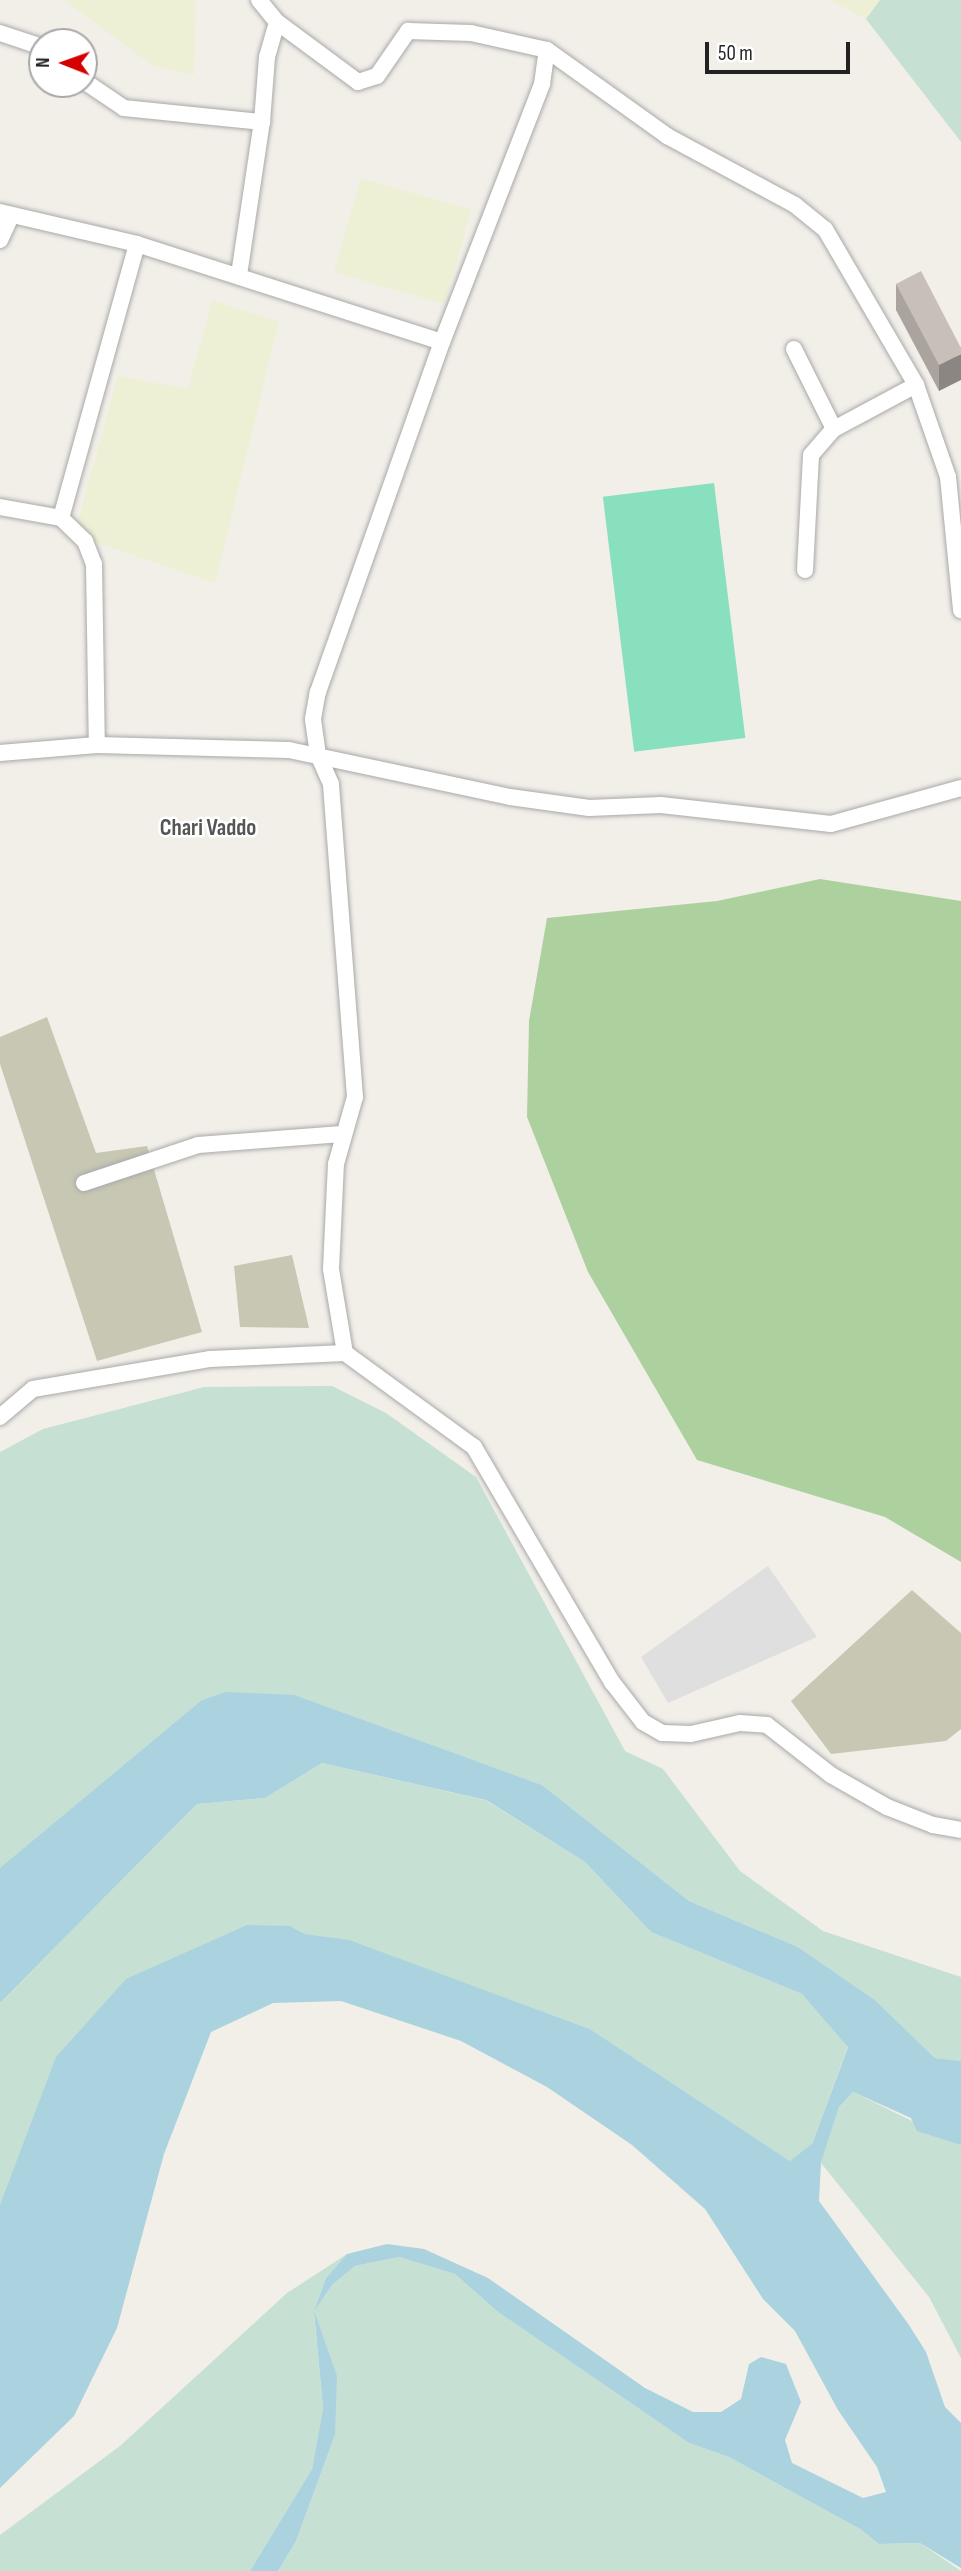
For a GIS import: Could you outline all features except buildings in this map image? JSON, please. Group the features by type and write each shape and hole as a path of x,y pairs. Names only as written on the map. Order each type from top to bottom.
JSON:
{"street":[{"path":"260,0 277,23 358,82 377,76 408,31 471,33 547,50 667,136 795,205 825,229 916,385 948,477 961,610"},
{"path":"239,275 262,122 267,57 277,23"},
{"path":"0,33 28,42"},
{"path":"345,1353 331,1269 342,1134 355,1097 331,784 318,755 313,719 318,692 442,342 542,84 547,50"},
{"path":"98,90 124,108 262,122"},
{"path":"0,240 6,214 137,244 442,342"},
{"path":"61,518 137,244"},
{"path":"794,349 834,429"},
{"path":"805,570 811,456 834,429 916,385"},
{"path":"0,507 61,518 85,541 94,564 97,745"},
{"path":"0,753 97,745 289,750 510,797 576,807 661,805 831,824 961,788"},
{"path":"83,1183 198,1145 342,1134"},
{"path":"0,1417 33,1389 210,1359 345,1353 474,1447 612,1682 643,1721 662,1733 691,1734 740,1723 767,1725 831,1774 887,1807 961,1830"}],"shaded area":[{"path":"64,0 196,0 194,75 153,66"},
{"path":"829,0 880,0 866,19"},
{"path":"880,0 961,0 961,142 866,19"},
{"path":"361,178 472,210 445,304 334,272"},
{"path":"212,300 279,322 215,583 74,535 118,376 188,389"},
{"path":"47,1017 96,1153 147,1146 202,1332 97,1361 0,1064 0,1037"},
{"path":"292,1255 309,1328 240,1327 234,1266"},
{"path":"332,1386 386,1413 476,1477 625,1751 663,1769 740,1871 823,1931 961,1977 961,2061 935,2058 875,2000 798,1947 689,1901 542,1785 295,1695 0,1868 0,1452 43,1429 204,1387"},
{"path":"768,1566 817,1637 668,1703 641,1657"},
{"path":"912,1590 961,1633 961,1729 946,1741 831,1754 791,1701"},
{"path":"322,1763 485,1800 585,1862 651,1932 802,1994 848,2046 810,2149 790,2161 590,2029 349,1941 305,1934 290,1926 27,2142 0,2205 0,2003 197,1804 265,1798"},
{"path":"853,2092 961,2145 961,2358 929,2297 821,2163 839,2107"},
{"path":"347,2254 326,2278 315,2308 332,2285 355,2266 399,2257 455,2274 498,2312 689,2443 729,2457 860,2529 879,2544 920,2543 961,2571 278,2571 296,2541 335,2435 314,2314 323,2408 312,2469 250,2571 0,2571 0,2535 120,2446 287,2293"}],"green space":[{"path":"714,483 745,738 634,752 603,497"},
{"path":"820,879 961,901 961,1562 885,1517 697,1460 588,1272 527,1117 529,1021 547,918 717,901"}],"water":[{"path":"226,1692 295,1695 542,1785 689,1901 798,1947 875,2000 935,2058 961,2061 961,2145 917,2131 911,2118 853,2092 839,2107 821,2163 819,2201 909,2325 926,2352 945,2407 961,2423 961,2568 920,2543 879,2544 860,2529 729,2457 689,2443 498,2312 455,2274 399,2257 355,2266 332,2285 314,2311 326,2278 347,2254 387,2244 424,2249 488,2278 645,2388 693,2412 721,2412 741,2399 749,2364 761,2357 786,2364 801,2402 785,2440 792,2463 863,2498 886,2492 877,2467 838,2410 795,2331 763,2299 705,2209 632,2145 547,2087 461,2041 341,2001 273,2003 211,2032 164,2154 117,2328 74,2416 0,2488 0,2205 56,2057 126,1979 247,1925 290,1926 305,1934 349,1940 590,2029 790,2161 812,2144 848,2047 802,1994 651,1932 585,1862 486,1800 322,1763 265,1798 197,1804 0,2003 0,1868 202,1700"},
{"path":"314,2311 337,2376 335,2435 296,2541 278,2571 250,2571 312,2469 323,2408"}],"district":[{"name":"Chari Vaddo","path":"208,828"}]}
